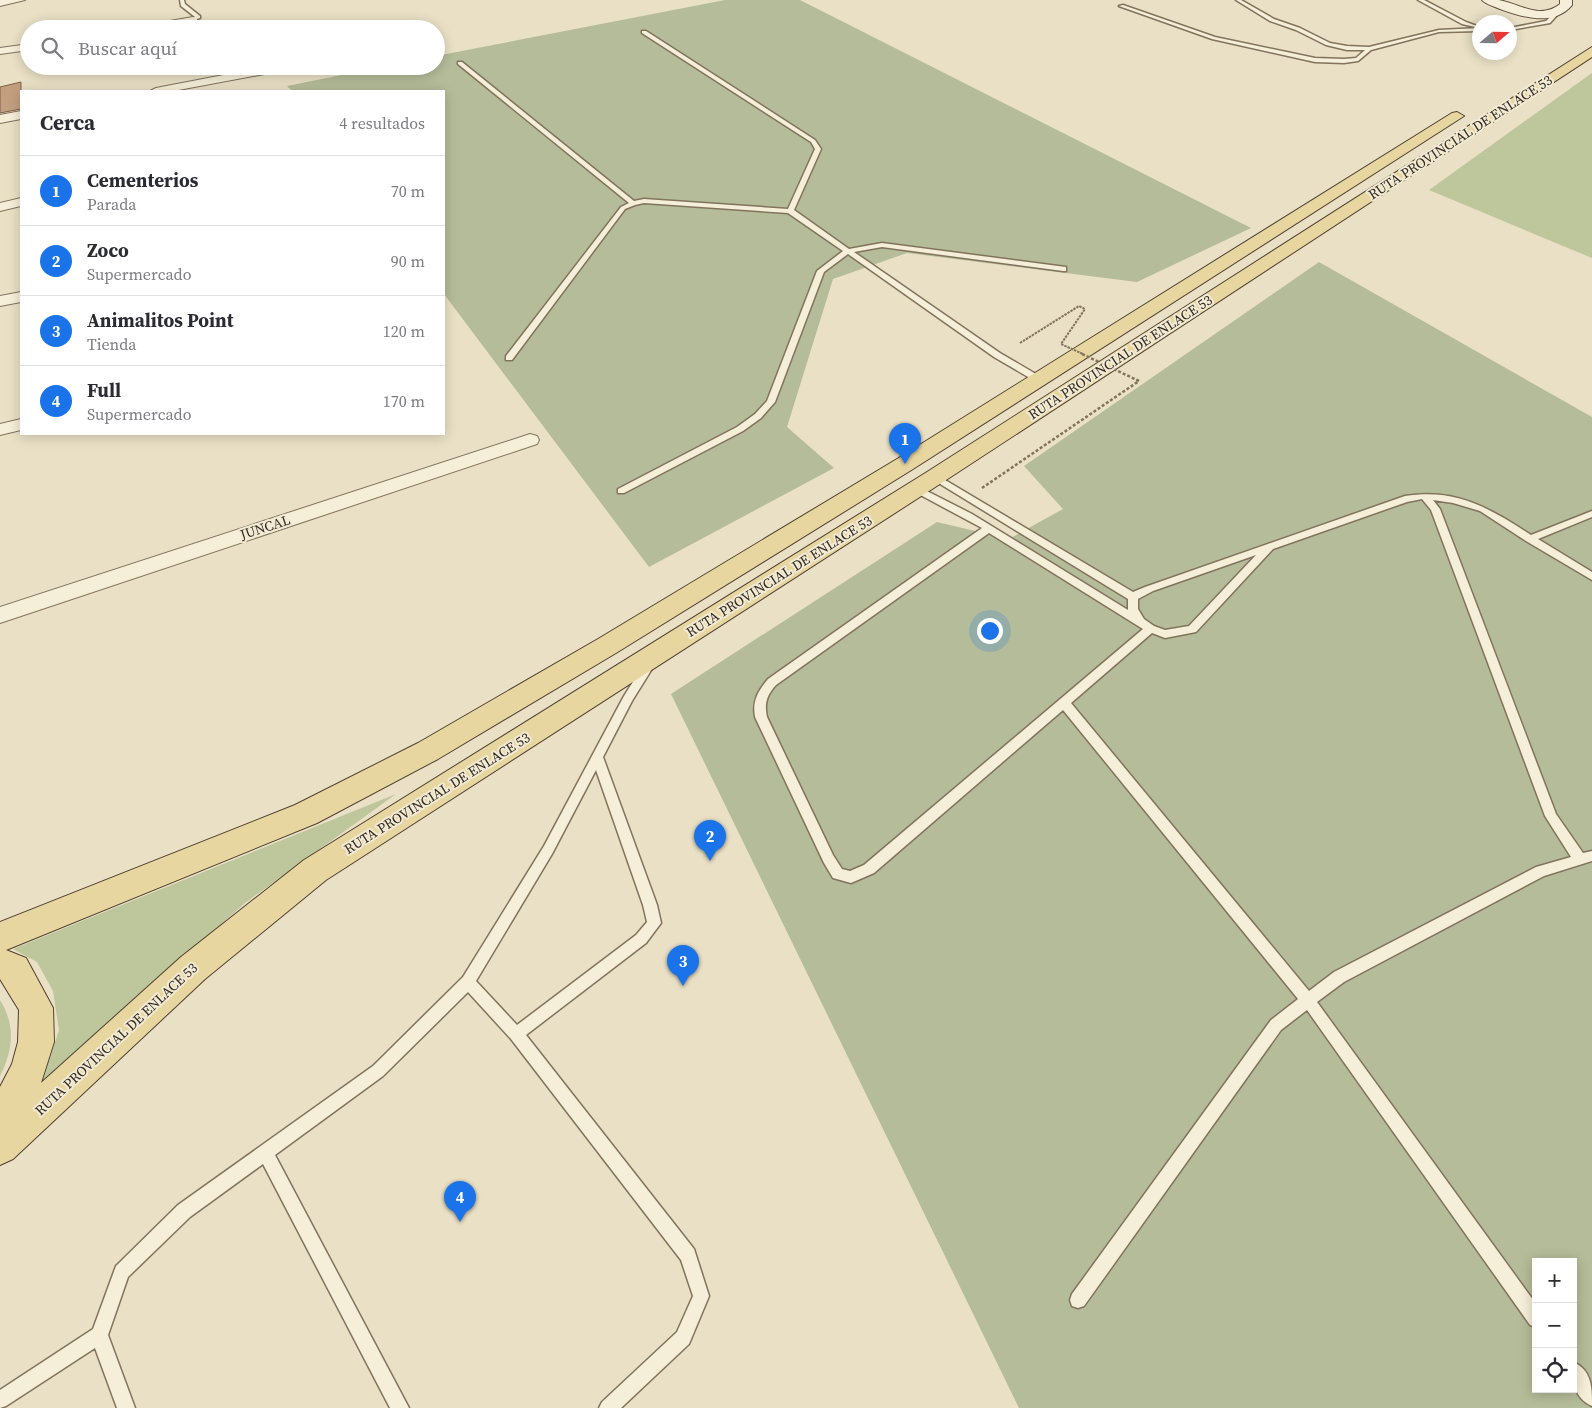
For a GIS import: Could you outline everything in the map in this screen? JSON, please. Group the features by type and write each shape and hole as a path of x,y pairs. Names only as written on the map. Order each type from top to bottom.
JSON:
{"main road":[{"name":"RUTA PROVINCIAL DE ENLACE 53","path":"0,937 306,814 428,751 624,635 905,464 1038,379 1590,43"},
{"name":"RUTA PROVINCIAL DE ENLACE 53","path":"0,1146 201,961 262,909 315,870 926,483 1590,43"},
{"path":"0,963 14,968 36,1008 36,1042 28,1070 0,1125"}],"street":[{"path":"0,3 20,0"},
{"path":"1488,0 1532,14 1558,12 1566,5 1566,0"},
{"path":"0,51 20,48"},
{"path":"161,90 242,75"},
{"path":"0,119 20,115"},
{"path":"0,206 20,202"},
{"path":"0,302 20,297"},
{"path":"0,430 20,424"},
{"name":"JUNCAL","path":"0,615 530,440"}],"lane":[{"path":"182,0 183,5 198,17 193,20"},
{"path":"1238,0 1272,20 1298,29 1328,44 1346,48 1369,49 1439,31 1472,29"},
{"path":"1420,0 1472,26"},
{"path":"1121,6 1214,38 1315,60 1344,62 1358,59 1369,49"},
{"path":"1517,28 1548,22 1558,12"},
{"path":"644,32 813,141 818,149 790,211"},
{"path":"460,63 633,203"},
{"path":"509,358 623,208 633,203 644,201 790,211 997,355 1038,379"},
{"path":"621,491 740,429 758,416 771,402 821,271 848,251 882,245 1063,269"},
{"path":"926,483 989,528 1145,626 1165,634 1192,629 1269,547"},
{"path":"926,483 1133,597 1404,499 1424,496 1454,500 1483,509 1592,577"},
{"path":"1078,1300 1276,1025 1339,977 1541,871 1586,858 1551,816 1434,509 1424,496"},
{"path":"1529,539 1592,514"},
{"path":"989,528 772,682 760,696 758,707 761,717 828,859 838,874 851,877 869,869 1063,702 1145,626"},
{"path":"1133,597 1133,609 1145,626"},
{"path":"0,1400 99,1335 122,1272 184,1211 378,1071 468,982 548,850 628,700 656,654"},
{"path":"1063,702 1308,1000 1532,1313"},
{"path":"516,1034 641,939 654,922 650,905 598,758"},
{"path":"468,982 516,1034 688,1255 701,1296 683,1338 608,1408"},
{"path":"265,1152 400,1408"},
{"path":"99,1335 126,1408"},
{"path":"1577,1376 1592,1397"}],"path":[{"path":"982,488 1139,381 1061,344 1086,309 1078,306 1020,343"}],"green space":[{"path":"725,0 800,0 1251,228 1137,282 907,253 833,279 787,427 834,468 649,567 445,295 445,90 291,90 287,86 341,75 445,75 445,54"},
{"path":"1592,73 1592,258 1429,190"},
{"path":"1319,262 1592,417 1592,1408 1019,1408 671,694 937,522 1009,539 1063,509 1024,466"},
{"path":"396,794 245,903 42,1083 59,1030 53,991 37,962 13,949"},
{"path":"0,1000 9,1019 11,1038 8,1057 0,1076"}],"building":[{"path":"21,82 20,109 0,113 0,87"}],"place":[{"name":"Cementerios","path":"905,464"},
{"name":"Zoco","path":"710,861"},
{"name":"Animalitos Point","path":"683,986"},
{"name":"Full","path":"460,1222"}]}
